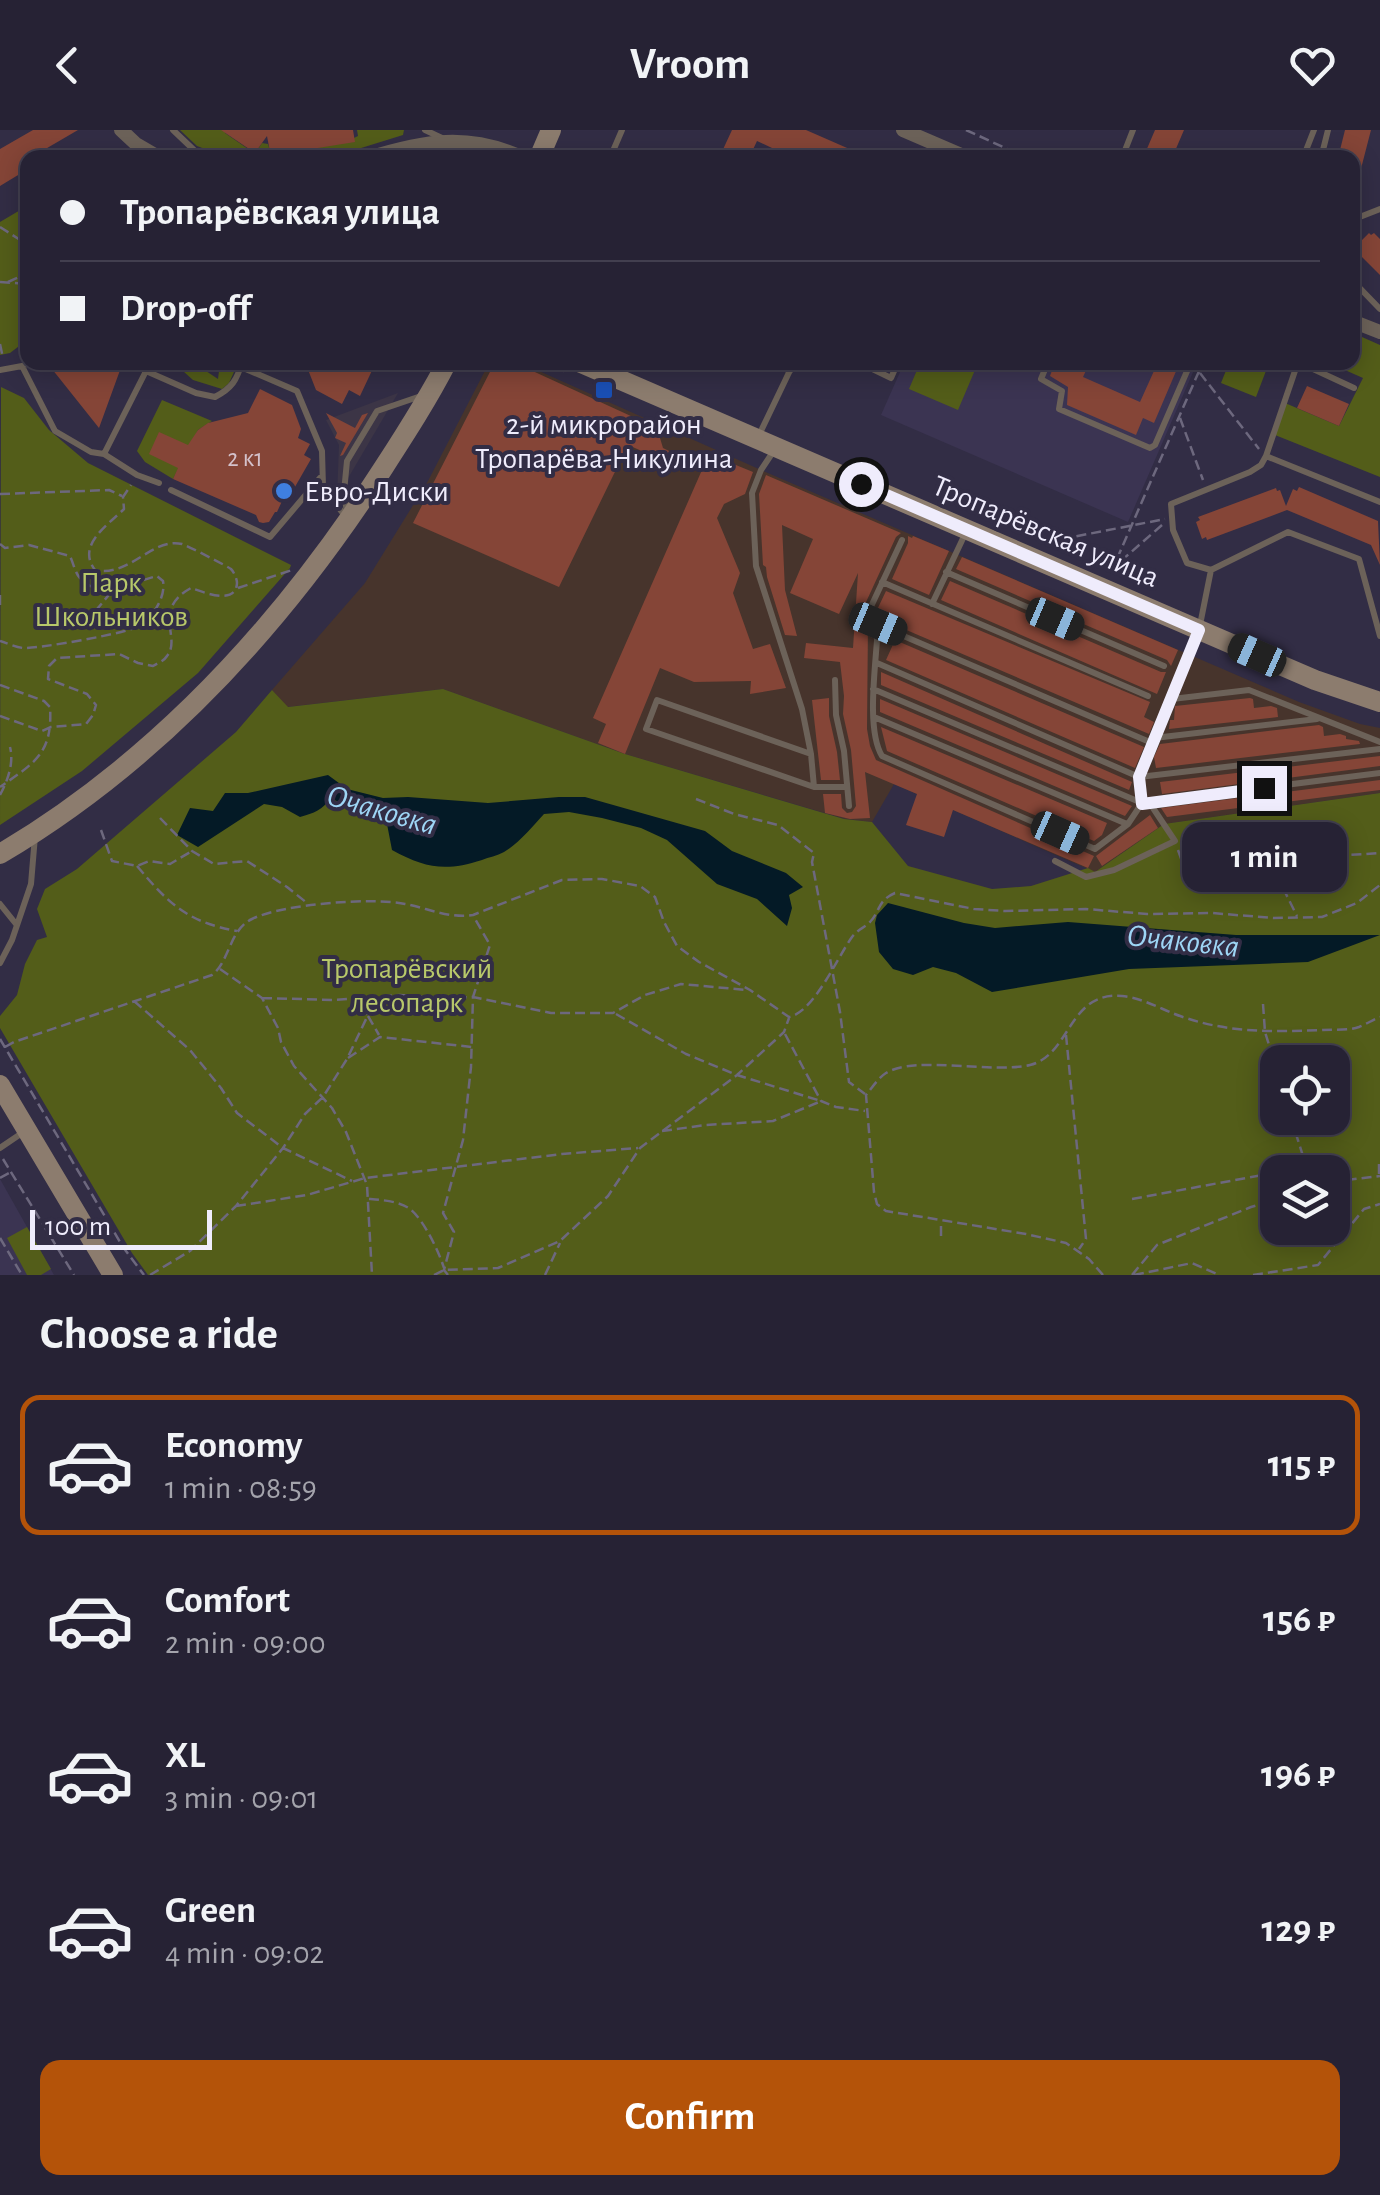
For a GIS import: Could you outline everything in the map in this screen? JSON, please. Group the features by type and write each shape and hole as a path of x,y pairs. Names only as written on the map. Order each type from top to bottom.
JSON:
{"street":[{"path":"120,130 146,150"},
{"path":"903,130 921,134 952,150"},
{"path":"398,150 439,135 501,150"},
{"path":"0,854 106,780 208,690 259,637 348,521 443,370"},
{"name":"Тропарёвская улица","path":"598,370 1315,680 1380,699"},
{"path":"0,1086 113,1275"}],"lane":[{"path":"173,130 193,150"},
{"path":"425,130 439,135"},
{"path":"1360,288 1380,308"},
{"path":"24,370 56,431 136,475 159,483"},
{"path":"104,454 145,370"},
{"path":"152,370 196,393 215,396 229,389 240,370"},
{"path":"253,370 298,391 322,451 323,487 348,521"},
{"path":"875,370 892,378 895,370"},
{"path":"1045,370 1041,379 1062,391 1058,409 1150,448 1156,445 1188,370"},
{"path":"1295,370 1261,466 1171,504 1173,530 1187,562 1210,570 1288,532 1359,559 1380,636"},
{"path":"1315,370 1354,388"},
{"path":"790,371 752,493 756,566 802,709 814,787"},
{"path":"348,521 344,492 346,460 378,411 432,392"},
{"path":"1266,456 1380,502"},
{"path":"171,490 270,537 321,477"},
{"path":"932,604 967,530"},
{"path":"902,540 868,613 878,624 1154,741 1322,718"},
{"path":"1054,861 1086,877 1114,870 1175,841 1146,803 1139,777 1199,630 1210,570"},
{"path":"946,572 1164,666"},
{"path":"882,582 1148,696"},
{"path":"878,624 873,689 876,746 882,756 1095,848 1128,824 1146,803"},
{"path":"877,663 1139,777 1380,745"},
{"path":"835,680 849,806"},
{"path":"873,689 1146,803 1380,773"},
{"path":"1170,699 1249,690 1380,745"},
{"path":"811,754 656,700 646,730 814,787 846,787"},
{"path":"874,717 1128,824"},
{"path":"0,963 31,884 35,833"},
{"path":"0,904 17,925"},
{"path":"0,1151 26,1130"}],"path":[{"path":"966,130 1010,150"},
{"path":"7,282 20,276"},
{"path":"0,282 20,283"},
{"path":"0,344 3,370"},
{"path":"1171,517 1113,568 1199,372"},
{"path":"1199,372 1252,444 1266,456"},
{"path":"1180,416 1206,490"},
{"path":"136,475 123,497 124,509 92,540 89,563 95,570 113,572 167,545 182,544 232,569 238,579 237,588"},
{"path":"0,494 109,490 123,497"},
{"path":"1047,542 1171,517"},
{"path":"0,544 5,548 29,545 70,556 78,577 93,587 113,590 157,576 163,580 165,591 153,613 137,628 21,648 0,641"},
{"path":"0,716 42,731 86,724 96,705 87,694 48,678 49,666 57,658 120,654 153,666 168,656 173,642 168,627 178,595 191,588 220,597 292,570"},
{"path":"67,610 93,614 113,590"},
{"path":"0,595 0,610"},
{"path":"0,685 44,701 50,707 51,727 39,759 0,787"},
{"path":"0,795 7,782 10,747"},
{"path":"696,800 778,825 814,853 812,862 849,1082 866,1095"},
{"path":"160,818 192,851 214,864 247,861 308,904"},
{"path":"101,830 112,861 137,866 150,860 170,864 192,851"},
{"path":"1175,841 1185,870 1222,871 1285,892 1298,918"},
{"path":"1270,888 1276,876 1311,863 1334,856 1380,853"},
{"path":"137,866 177,908 208,926 238,932"},
{"path":"5,1047 212,974 220,969 228,946 250,920 308,904 402,903 462,917 562,880 602,879 640,886 655,897 677,946 789,1017 798,1015 810,1002 855,932 872,920 879,903 895,893 974,909 1006,911 1086,909 1298,918 1322,917 1357,902 1380,885"},
{"path":"444,1270 454,1232 443,1213 463,1140 473,997 490,945 473,916"},
{"path":"220,969 262,998 294,1066 332,1108 346,1132 365,1178 369,1199 372,1275"},
{"path":"614,1013 645,995 681,984 750,990"},
{"path":"1103,1275 1066,1243 886,1211 877,1204 874,1192 866,1095 887,1072 908,1065 1032,1065 1054,1050 1078,1013 1100,998 1119,996 1153,1002 1182,1018 1265,1032 1356,1028 1380,1017"},
{"path":"262,998 473,997 551,1013 614,1013 686,1054 737,1075 836,1108 866,1112"},
{"path":"360,998 380,1037"},
{"path":"134,1001 190,1050 238,1113 282,1148 354,1182"},
{"path":"1263,1004 1269,1045"},
{"path":"150,1275 190,1251 236,1206 305,1114 323,1097 368,1014"},
{"path":"434,1275 444,1270 498,1268 560,1242 608,1196 640,1148 737,1075 784,1032 789,1017"},
{"path":"784,1032 820,1101"},
{"path":"1066,1032 1086,1239 1078,1250"},
{"path":"347,1059 380,1037 472,1047"},
{"path":"0,1039 144,1275"},
{"path":"660,1132 773,1122 820,1101"},
{"path":"236,1206 306,1195 365,1178 640,1148"},
{"path":"0,1151 74,1275"},
{"path":"1350,1180 1380,1176 1379,1164"},
{"path":"0,1178 11,1172"},
{"path":"1132,1199 1260,1178"},
{"path":"369,1199 386,1200 412,1210 448,1275"},
{"path":"1132,1275 1156,1245 1260,1204"},
{"path":"1253,1275 1318,1265 1364,1208 1380,1204"},
{"path":"940,1236 942,1220"},
{"path":"0,1238 22,1275"},
{"path":"545,1275 560,1242"},
{"path":"1132,1275 1192,1264 1219,1275"}],"shaded area":[{"path":"485,370 537,370 1299,702 1380,728 1380,793 1164,824 1095,872 894,784 872,822 845,819 625,754 443,689 287,707 272,690 365,583 428,481"},
{"path":"901,370 1194,370 1128,522 881,415"},
{"path":"398,393 337,497 339,445 326,420"},
{"path":"0,1179 54,1275 0,1275"}],"green space":[{"path":"180,130 227,130 225,133 250,150 208,150"},
{"path":"357,130 404,130 403,135 355,150 298,150 354,138 358,136"},
{"path":"262,143 268,144 270,150 252,150"},
{"path":"20,210 20,345 0,355 0,222"},
{"path":"1360,336 1380,345 1380,477 1275,435 1285,403 1339,426 1363,378 1345,370 1360,370"},
{"path":"182,370 204,370 218,379 219,370 235,370 222,389 193,380"},
{"path":"917,370 975,370 958,410 909,389"},
{"path":"1226,370 1266,370 1256,397 1221,383"},
{"name":"Парк Школьников","path":"1,387 24,398 49,430 88,463 291,565 198,673 82,771 0,825"},
{"path":"162,400 212,421 198,430 173,479 145,462 137,451"},
{"name":"Тропарёвский лесопарк","path":"443,689 625,754 844,819 872,822 908,866 992,889 1031,886 1088,868 1095,872 1164,824 1380,793 1380,1275 148,1275 0,1028 0,1016 17,995 25,964 37,940 47,937 37,909 45,889 77,869 236,732 272,690 288,707"},
{"path":"27,1227 51,1269 41,1275 27,1275 7,1238"}],"water":[{"name":"Очаковка","path":"328,775 347,789 383,798 488,803 585,797 705,831 732,851 786,873 803,887 789,895 792,908 787,926 757,899 717,884 667,840 641,828 569,812 544,814 501,853 446,867 415,861 392,850 387,824 330,798 318,810 300,817 282,807 264,804 198,847 177,835 190,808 213,811 225,793 248,793"},
{"name":"Очаковка","path":"888,903 995,928 1068,922 1236,935 1380,935 1308,962 1129,969 992,992 956,973 933,967 913,975 893,969 879,952 875,923"}],"building":[{"path":"33,130 78,130 44,150 20,150 20,174 0,186 0,149"},
{"path":"221,130 353,130 355,142 305,150 270,150 267,136 257,150 251,150"},
{"path":"732,130 806,130 852,150 776,150 757,141 753,150 723,150"},
{"path":"1155,130 1184,130 1175,150 1146,150"},
{"path":"1345,130 1371,130 1360,173 1360,150 1340,150"},
{"path":"1369,233 1380,239 1380,275 1360,255 1360,242"},
{"path":"53,370 120,370 99,428"},
{"path":"308,370 372,370 360,396 349,390 342,404 316,390"},
{"path":"491,370 530,370 657,428 663,448 671,452 667,462 628,445 559,587 413,523"},
{"path":"1052,370 1086,370 1083,377 1140,402 1154,370 1177,370 1154,423 1143,418 1136,435 1067,405 1068,387 1050,376"},
{"path":"1307,386 1349,404 1339,426 1297,408"},
{"path":"260,389 292,405 301,429 298,438 310,444 304,455 311,459 288,499 283,499 269,522 263,523 256,515 173,479 178,468 149,454 159,432 188,445 208,423 248,413"},
{"path":"326,413 355,428 362,415 368,413 343,455 340,456 346,443 335,438 337,433"},
{"path":"709,454 753,472 745,494 724,504 717,518 740,573 733,593 753,649 770,644 786,688 750,694 751,681 694,682 660,668 625,754 598,743 606,724 593,718"},
{"path":"766,475 901,533 861,613 868,623 867,729 876,760 1094,856 1088,868 953,810 944,837 906,825 917,794 865,772 870,818 850,819 825,813 823,794 841,794 842,808 847,813 856,806 851,750 843,714 840,662 804,658 806,643 853,648 858,573 839,614 790,593 813,539 782,525 785,590 797,636 785,635 763,565 759,494"},
{"path":"1299,487 1378,521 1380,565 1371,545 1287,510 1202,539 1198,517 1276,488 1286,506 1293,489 1297,491"},
{"path":"908,536 949,551 929,595 892,579"},
{"path":"962,557 1178,650 1171,666 1167,660 956,569"},
{"path":"950,581 1166,672 1157,694 941,600"},
{"path":"886,591 1150,702 1144,717 1154,722 1149,734 883,620 876,612"},
{"path":"895,640 1144,747 1135,768 886,660"},
{"path":"881,672 1132,782 1129,790 881,685"},
{"path":"829,698 840,780 821,780 812,700"},
{"path":"1250,698 1254,708 1277,708 1278,717 1169,729 1175,706"},
{"path":"880,699 1132,806 1125,816 880,712"},
{"path":"1319,725 1324,736 1340,734 1360,744 1156,768 1154,757 1160,744"},
{"path":"881,727 1107,823 1102,835 1094,841 887,751"},
{"path":"1380,756 1380,766 1162,794 1160,782"},
{"path":"1380,780 1380,790 1167,817 1161,808"},
{"path":"1150,815 1158,828 1102,866 1096,856"}],"place":[{"name":"2-й микрорайон Тропарёва-Никулина","path":"604,390"},
{"name":"Евро-Диски","path":"284,491"}],"route":[{"path":"861,484 1199,630 1139,777 1142,804 1264,788"}]}
